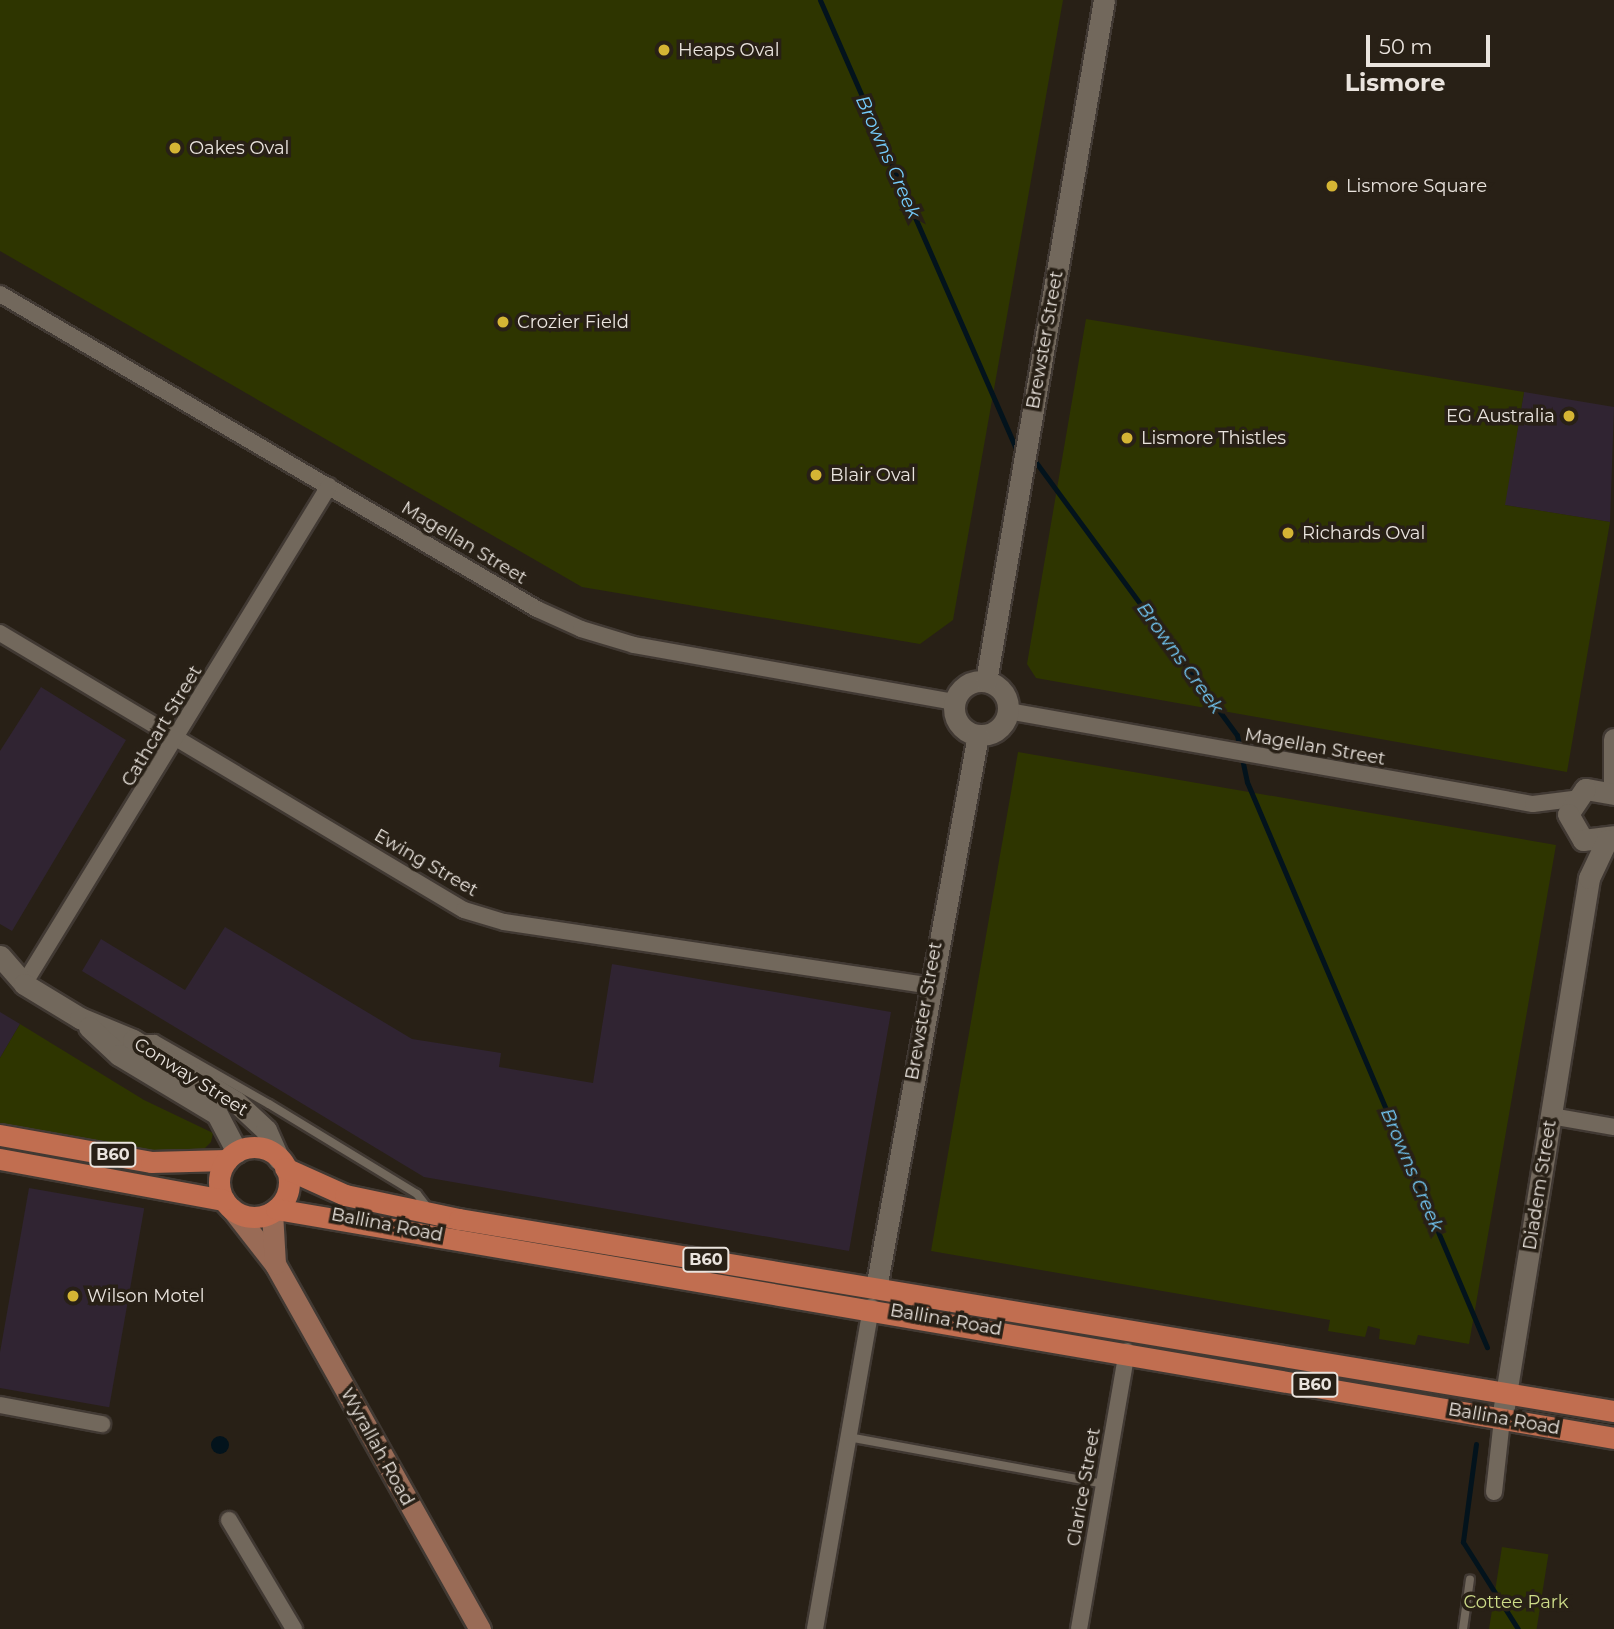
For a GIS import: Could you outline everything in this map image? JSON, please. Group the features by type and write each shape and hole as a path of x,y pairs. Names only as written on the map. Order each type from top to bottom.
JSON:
{"main road":[{"name":"B60","path":"0,1135 151,1162 232,1156 256,1148 282,1163"},
{"path":"228,1205 220,1176 232,1156"},
{"name":"B60","path":"0,1159 228,1205 249,1217 274,1210"},
{"name":"Ballina Road","path":"282,1163 345,1195 428,1213 874,1297 1128,1351 1614,1438"},
{"path":"274,1210 288,1187 282,1163"},
{"name":"Wyrallah Road","path":"228,1205 275,1264 480,1629"},
{"name":"Ballina Road","path":"274,1210 874,1297 1614,1412"},
{"name":"Wyrallah Road","path":"274,1210 275,1264"}],"street":[{"name":"Brewster Street","path":"986,681 1104,0"},
{"name":"Magellan Street","path":"0,294 581,629 634,645 954,702"},
{"name":"Cathcart Street","path":"24,984 177,740 329,486"},
{"name":"Ewing Street","path":"0,633 177,740 481,916 927,985"},
{"path":"986,681 1001,690 1009,711 1000,727 978,735 959,724 954,702 966,685 986,681"},
{"name":"Magellan Street","path":"1009,711 1226,752 1533,804 1573,799"},
{"name":"Brewster Street","path":"815,1629 927,985 978,735"},
{"path":"1603,786 1612,748"},
{"path":"1603,786 1614,794"},
{"path":"1603,786 1573,799 1569,822 1583,839 1610,838"},
{"name":"Magellan Street","path":"1533,804 1569,822"},
{"name":"Diadem Street","path":"1589,878 1610,838"},
{"name":"Diadem Street","path":"1494,1492 1505,1393 1589,878 1583,839"},
{"name":"Conway Street","path":"0,956 24,984 80,1018 133,1040 245,1109 266,1130 282,1163"},
{"name":"Conway Street","path":"0,982 24,984"},
{"name":"Conway Street","path":"80,1018 120,1055 217,1114 232,1156"},
{"path":"1551,1116 1614,1127"},
{"name":"Clarice Street","path":"1079,1629 1128,1351"},
{"path":"0,1405 102,1424"},
{"path":"229,1520 294,1629"}],"lane":[{"path":"133,1040 155,1038 269,1104 417,1194 428,1213"},
{"path":"848,1437 1104,1484"},
{"path":"1463,1629 1469,1579"}],"shaded area":[{"path":"1524,392 1614,407 1610,522 1504,505"},
{"path":"41,687 126,740 12,931 0,924 0,751"},
{"path":"225,927 412,1039 501,1053 499,1067 593,1083 612,964 891,1012 849,1251 424,1177 82,971 101,939 185,990"},
{"path":"0,1012 20,1024 0,1058"},
{"path":"29,1188 144,1208 109,1407 0,1388 0,1352"}],"green space":[{"path":"0,0 1063,0 953,620 920,644 582,587 0,251"},
{"path":"1086,319 1524,392 1505,505 1610,522 1567,772 1036,678 1027,664"},
{"path":"1018,752 1556,845 1469,1344 1418,1335 1415,1345 1379,1339 1380,1329 1368,1326 1365,1337 1328,1331 1330,1320 931,1251"},
{"path":"20,1024 144,1100 213,1133 211,1142 203,1150 160,1152 0,1126 0,1058"},
{"name":"Cottee Park","path":"1502,1547 1548,1554 1537,1629 1489,1629"}],"water":[{"path":"216,1436 224,1436 229,1445 227,1452 216,1454 211,1449 211,1441"}],"waterway":[{"name":"Browns Creek","path":"820,0 1019,455"},
{"name":"Browns Creek","path":"1032,457 1237,735 1247,782 1487,1347"},
{"path":"1476,1444 1463,1542 1518,1629"}],"place":[{"name":"Heaps Oval","path":"664,50"},
{"name":"Oakes Oval","path":"175,148"},
{"name":"Lismore Square","path":"1332,186"},
{"name":"Crozier Field","path":"503,322"},
{"name":"EG Australia","path":"1569,416"},
{"name":"Lismore Thistles","path":"1127,438"},
{"name":"Blair Oval","path":"816,475"},
{"name":"Richards Oval","path":"1288,533"},
{"name":"Wilson Motel","path":"73,1296"}],"district":[{"name":"Lismore","path":"1395,83"}]}
